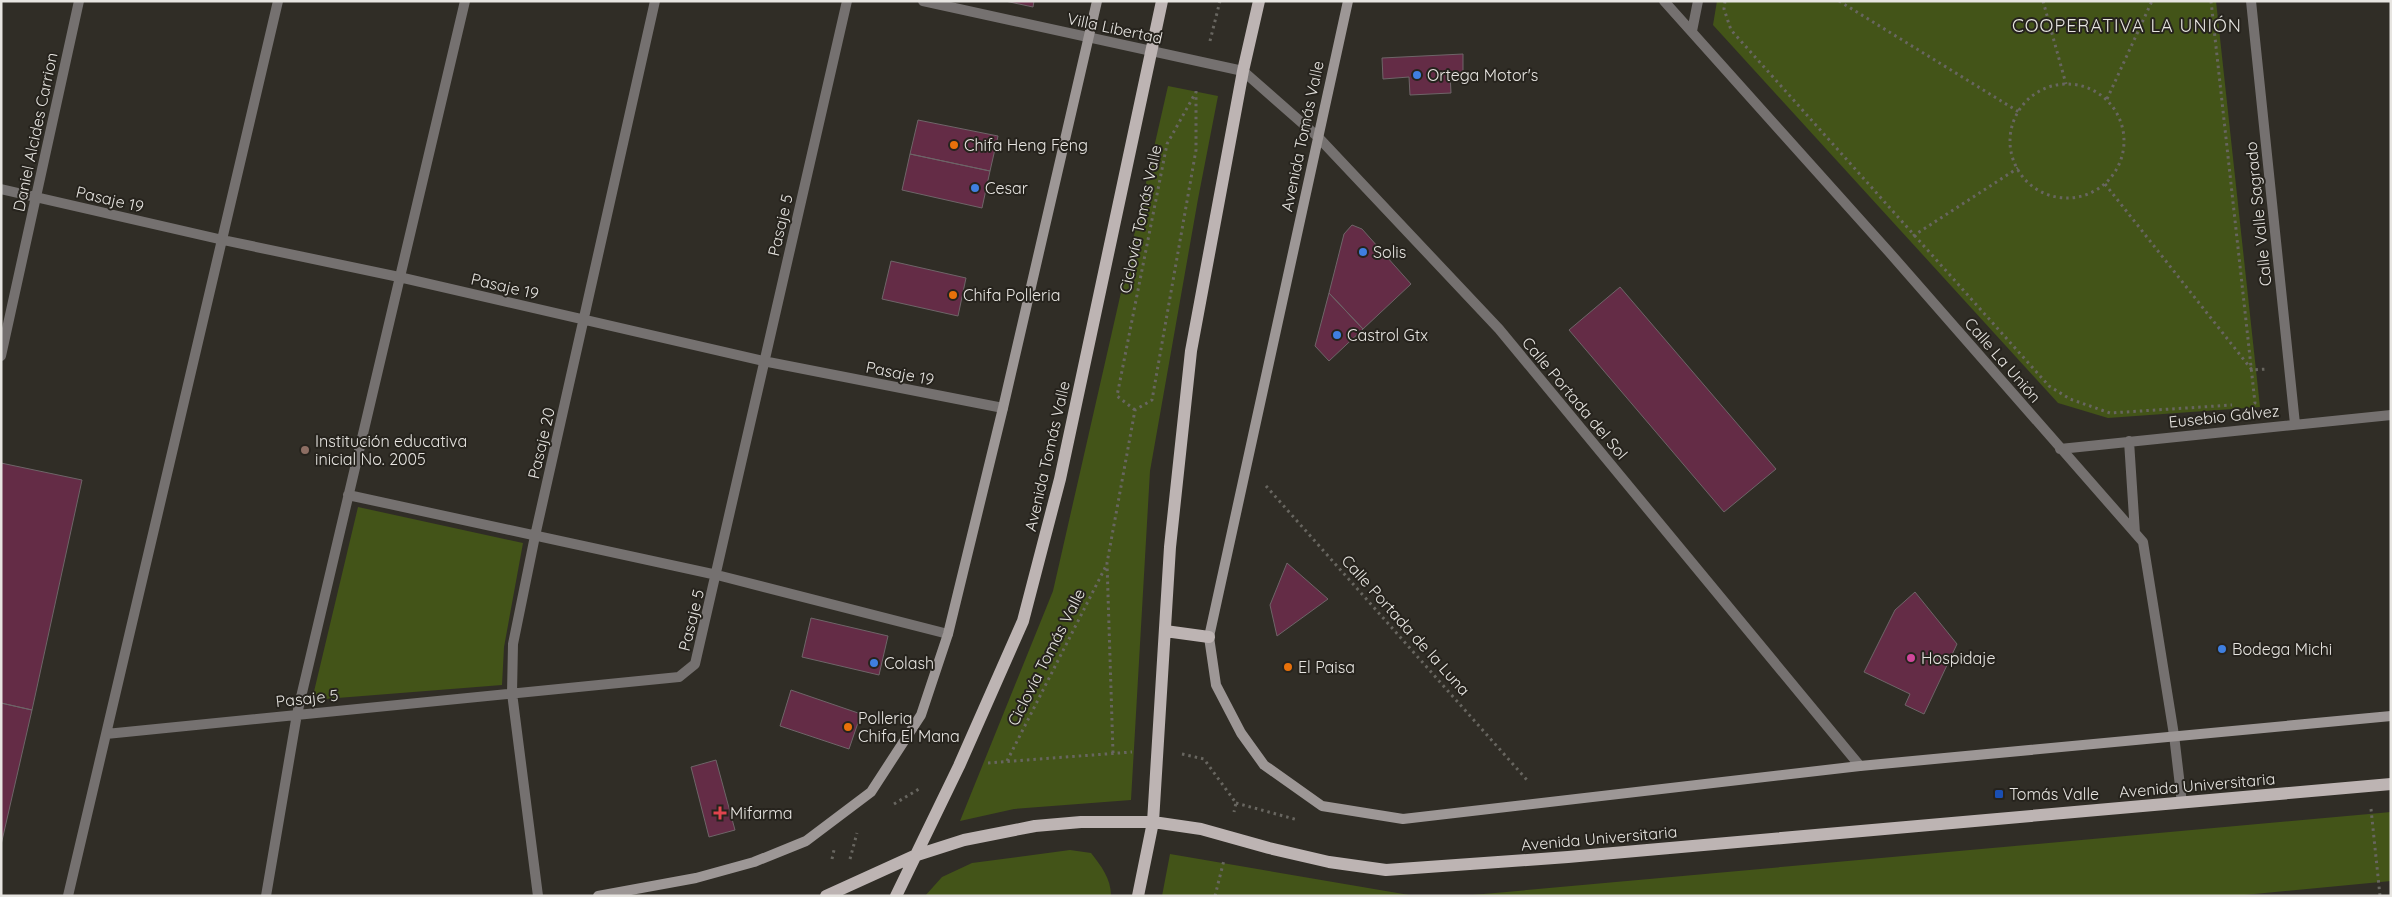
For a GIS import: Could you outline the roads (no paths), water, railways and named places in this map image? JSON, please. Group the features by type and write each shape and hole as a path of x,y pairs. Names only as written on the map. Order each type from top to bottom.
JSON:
{"main road":[{"path":"598,896 696,878 754,862 806,841 871,792 921,715 948,634 1003,408 1097,1"},
{"name":"Avenida Tomás Valle","path":"896,896 959,766 1023,621 1060,479 1162,1"},
{"path":"1138,896 1153,822 1170,547 1191,352 1243,71 1259,1"},
{"name":"Avenida Tomás Valle","path":"1348,1 1209,637 1216,685 1241,733 1264,765 1322,806 1403,818 1860,766"},
{"path":"1165,631 1209,637"},
{"path":"1860,766 2391,716"},
{"name":"Avenida Universitaria","path":"826,896 914,856 964,840 1035,826 1081,822 1153,822 1201,829 1329,862 1386,870 1568,857 2391,784"}],"street":[{"name":"Daniel Alcides Carrion","path":"1,356 79,1"},
{"path":"68,896 278,1"},
{"path":"266,896 297,714 465,1"},
{"name":"Pasaje 20","path":"538,896 512,693 513,644 535,536 655,1"},
{"name":"Pasaje 5","path":"106,734 679,677 695,664 717,575 763,362 847,1"},
{"name":"Villa Libertad","path":"922,1 1243,71"},
{"name":"Calle La Unión","path":"1664,1 1889,252 2143,542 2174,735 2182,802"},
{"path":"1692,31 1698,1"},
{"name":"Calle Valle Sagrado","path":"2251,1 2295,424"},
{"name":"Calle Portada del Sol","path":"1243,71 1318,137 1499,329 1860,766"},
{"name":"Pasaje 19","path":"1,189 584,319 763,362 1003,408"},
{"name":"Eusebio Gálvez","path":"2060,449 2391,415"},
{"path":"2129,441 2135,533"},
{"path":"348,495 717,575 948,634"}],"place":[{"name":"Ortega Motor's","path":"1417,75"},
{"name":"Chifa Heng Feng","path":"954,145"},
{"name":"Cesar","path":"975,188"},
{"name":"Solis","path":"1363,252"},
{"name":"Chifa Polleria","path":"953,295"},
{"name":"Castrol Gtx","path":"1337,335"},
{"name":"Institución educativa inicial No. 2005","path":"305,450"},
{"name":"Bodega Michi","path":"2222,649"},
{"name":"Hospidaje","path":"1911,658"},
{"name":"Colash","path":"874,663"},
{"name":"El Paisa","path":"1288,667"},
{"name":"Polleria Chifa El Mana","path":"848,727"},
{"name":"Tomás Valle","path":"1999,794"},
{"name":"Mifarma","path":"720,813"}],"district":[{"name":"COOPERATIVA LA UNIÓN","path":"2127,26"}]}
